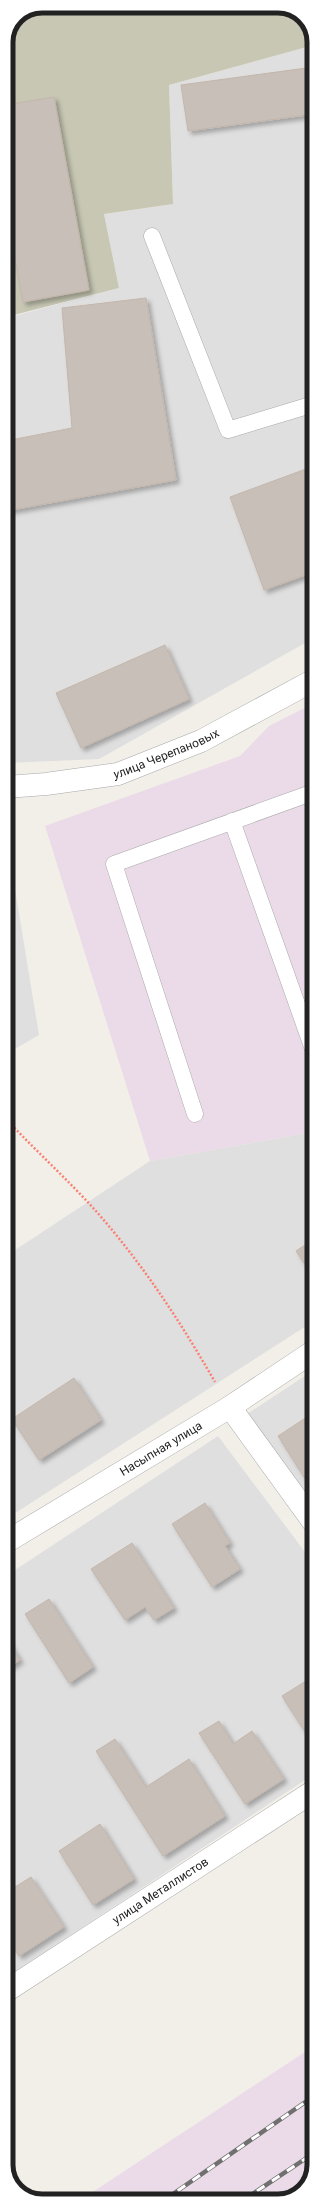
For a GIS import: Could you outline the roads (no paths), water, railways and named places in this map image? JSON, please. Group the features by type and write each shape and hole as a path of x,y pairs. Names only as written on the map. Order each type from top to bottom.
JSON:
{"street":[{"name":"улица Черепановых","path":"13,786 46,784 118,774 201,741 307,688"},
{"name":"Насыпная улица","path":"13,1538 230,1407 307,1356"},
{"path":"230,1407 307,1513"},
{"name":"улица Металлистов","path":"13,1986 307,1796"}],"lane":[{"path":"152,236 228,430 307,406"},
{"path":"195,1114 114,864 307,794"},
{"path":"232,821 307,1032"}],"railway":[{"path":"173,2194 307,2101"},
{"path":"252,2194 307,2158"}]}
